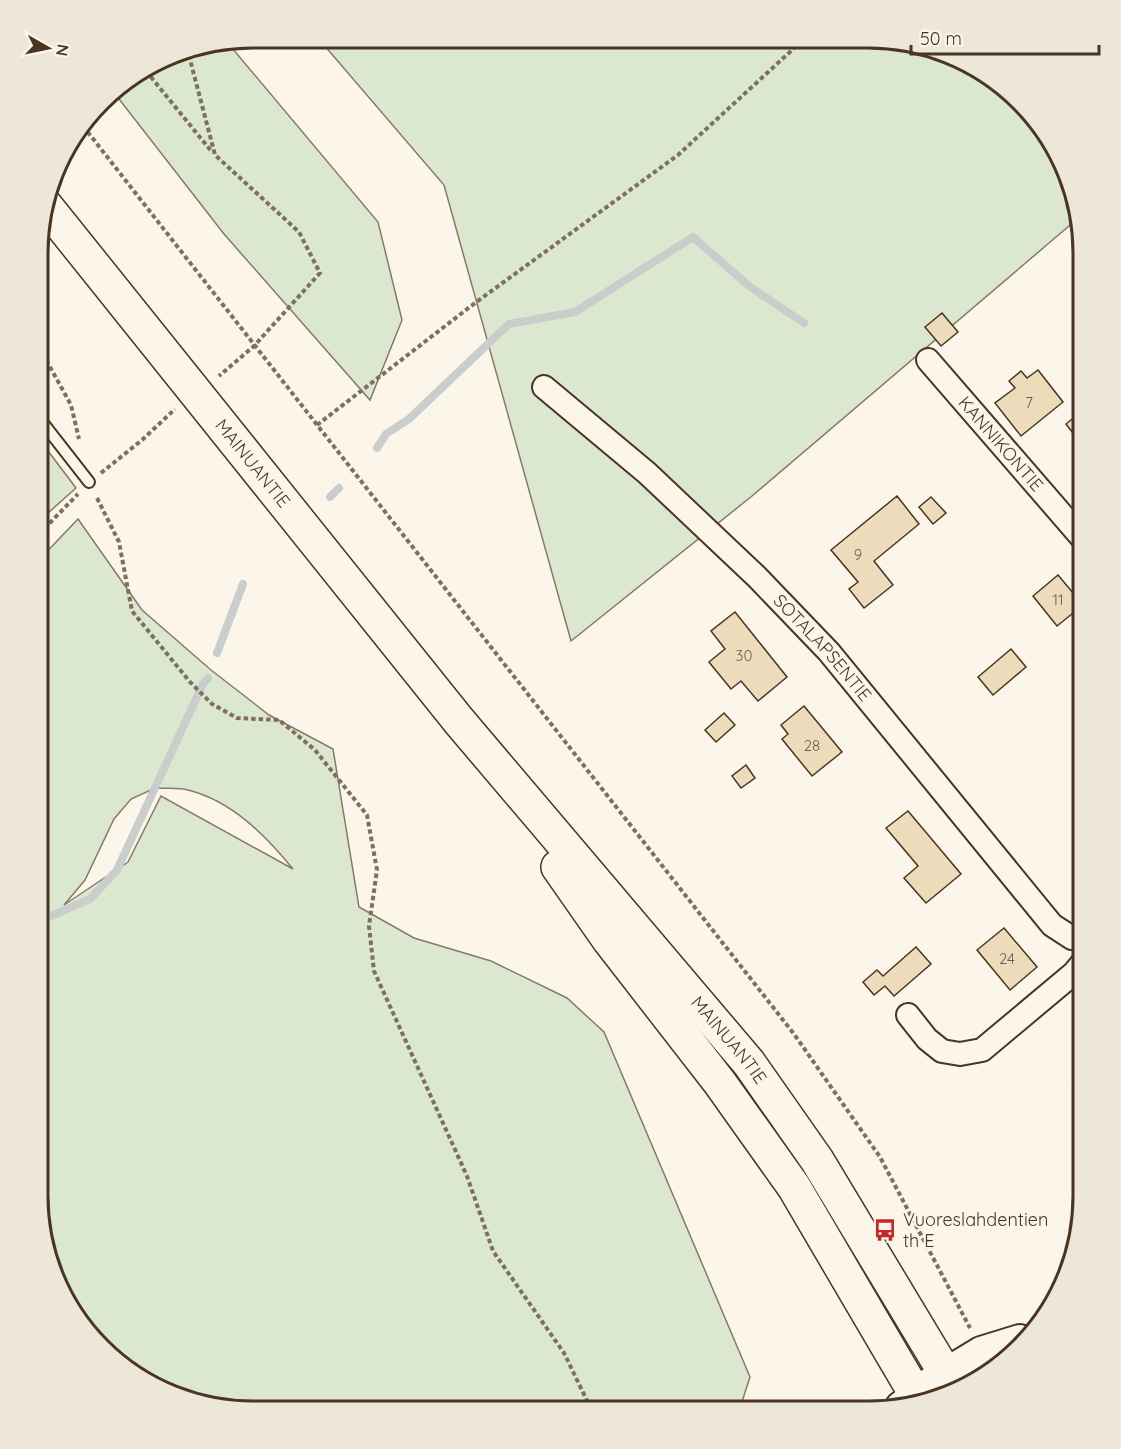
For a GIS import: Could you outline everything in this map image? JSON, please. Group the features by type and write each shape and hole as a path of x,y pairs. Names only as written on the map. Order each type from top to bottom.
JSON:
{"highway":[{"name":"MAINUANTIE","path":"52,214 459,721 749,1063 818,1160 950,1382"},
{"name":"MAINUANTIE","path":"459,721 609,940 720,1083 794,1187 910,1396"}],"street":[{"name":"KANNIKONTIE","path":"928,360 1073,521"},
{"name":"SOTALAPSENTIE","path":"544,387 647,473 757,577 821,643 1052,925 1073,936"},
{"path":"908,1015 927,1039 942,1051 960,1054 982,1050 1073,974"},
{"path":"924,1393 950,1382 981,1351 1013,1341"}],"lane":[{"path":"48,430 89,482"}],"path":[{"path":"316,425 475,303 678,155 794,48"},
{"path":"190,58 215,155"},
{"path":"150,75 215,155 299,232 320,273 254,346 213,381"},
{"path":"88,133 794,1034 880,1157 981,1351"},
{"path":"48,363 71,405 89,482 119,542 132,611 190,682 212,704 237,718 279,720 315,750 367,815 376,870 369,926 374,971 467,1176 493,1251 564,1353 587,1401"},
{"path":"48,525 89,482 142,440 174,410"}],"green space":[{"path":"327,48 868,48 921,55 959,69 982,83 1022,118 1046,151 1057,175 1066,200 1071,225 752,496 571,641 444,185"},
{"path":"233,49 378,222 402,320 370,400 224,234 119,99 162,69 187,59"},
{"path":"48,451 76,488 48,513"},
{"path":"78,519 142,610 211,670 269,715 333,749 359,907 414,938 491,961 567,998 604,1032 750,1377 742,1401 240,1401 187,1390 162,1380 118,1350 90,1321 75,1298 55,1249 48,1196 48,551","holes":["155,788 176,788 204,795 233,811 259,832 293,869 161,796 128,862 64,905 85,880 114,819 131,799"]}],"building":[{"path":"942,313 958,332 941,346 925,327"},
{"path":"1038,370 1063,402 1021,436 995,403 1015,388 1009,381 1021,371 1027,378"},
{"path":"1073,418 1073,433 1066,424"},
{"path":"897,496 919,524 874,561 893,585 864,608 849,589 858,582 831,550"},
{"path":"931,497 946,513 933,524 919,507"},
{"path":"1058,575 1073,593 1073,613 1057,626 1033,596"},
{"path":"735,612 787,677 758,701 741,681 731,689 709,662 725,649 711,631"},
{"path":"1011,649 1026,667 993,695 978,677"},
{"path":"804,706 842,752 812,776 782,739 788,734 781,725"},
{"path":"724,713 735,725 716,742 705,730"},
{"path":"746,765 755,778 741,788 732,776"},
{"path":"908,811 961,874 926,903 904,878 918,866 886,828"},
{"path":"1004,928 1037,967 1010,990 977,950"},
{"path":"916,947 931,964 894,996 885,986 874,995 863,982 877,970 883,976"}],"waterway":[{"path":"377,448 386,434 409,419 509,324 575,312 693,237 749,286 804,323"},
{"path":"330,497 339,488"},
{"path":"217,653 243,584"},
{"path":"48,917 90,899 117,870 203,684 208,678"}],"place":[{"name":"Vuoreslahdentien th E","path":"885,1230"}]}
